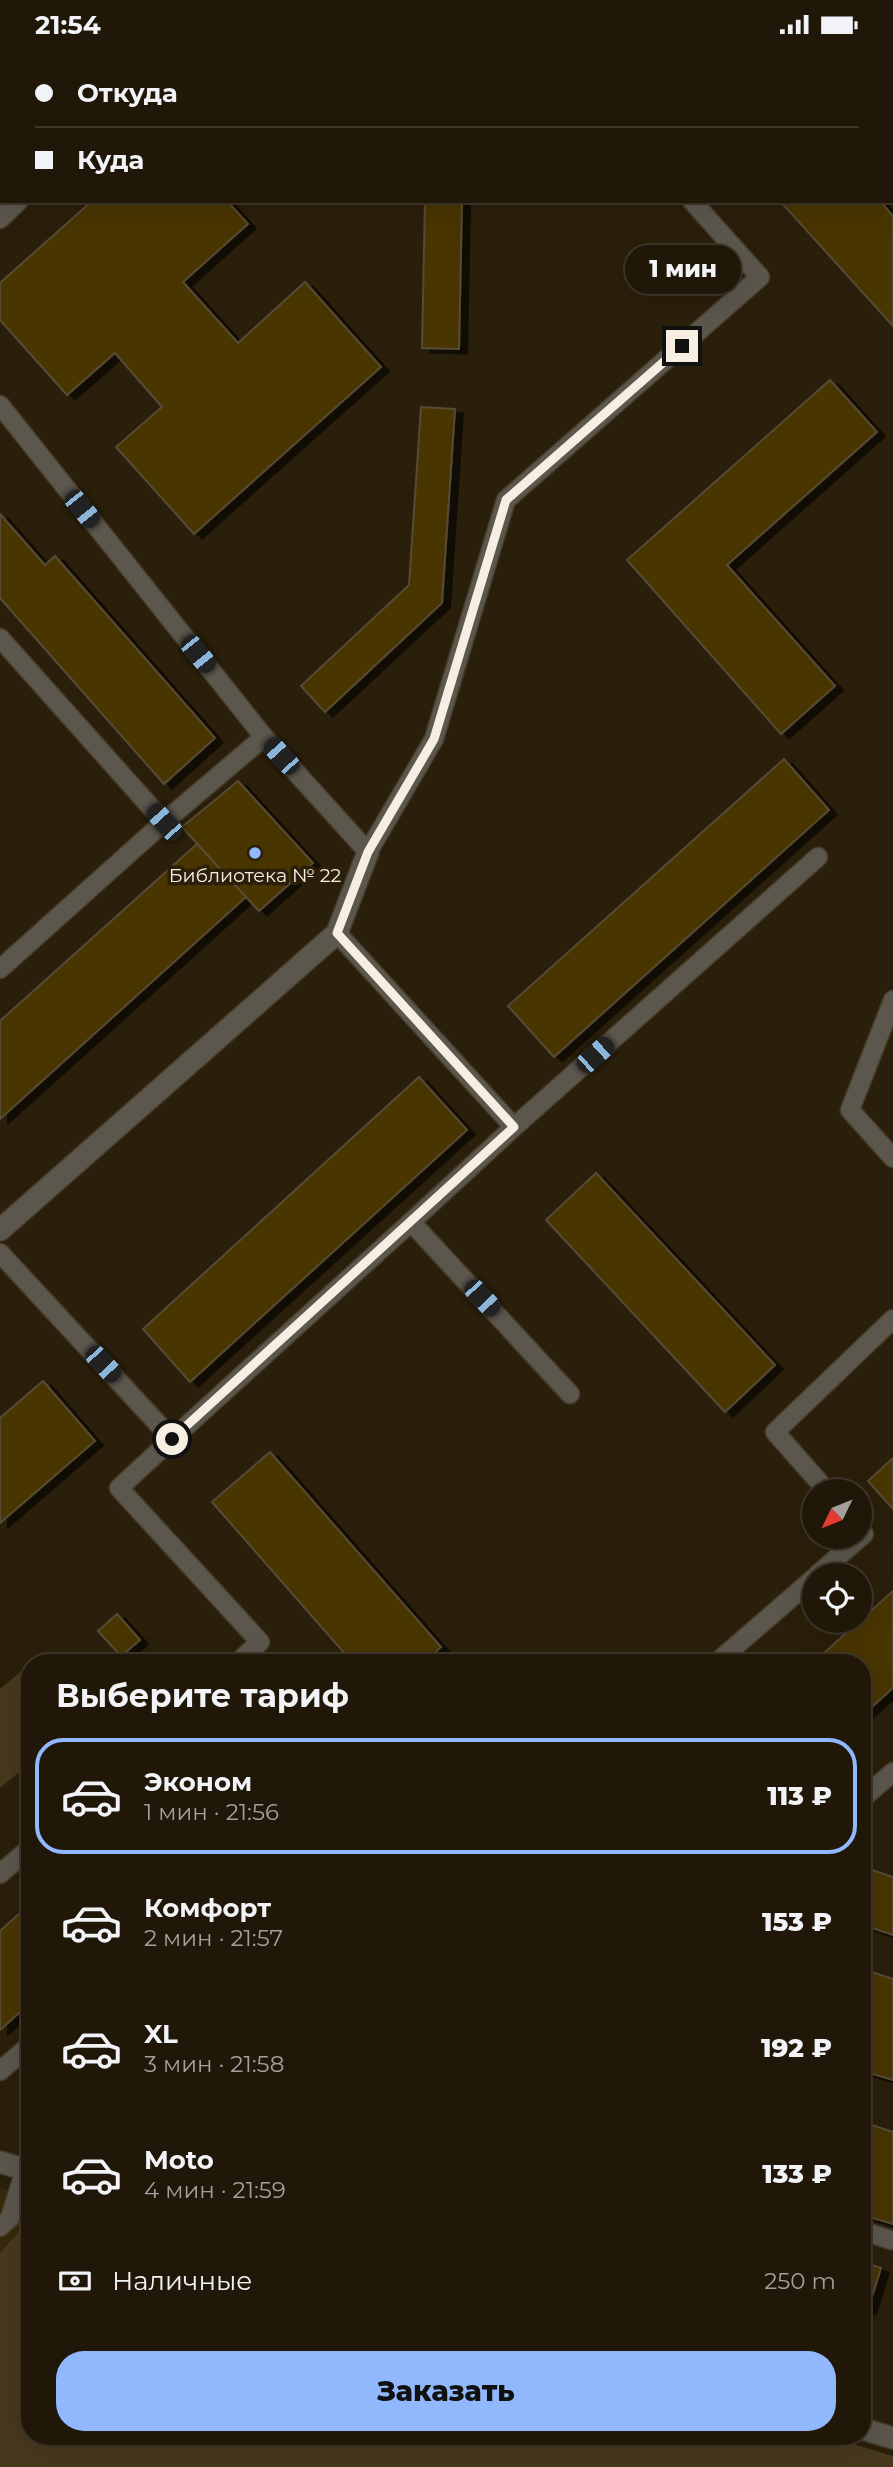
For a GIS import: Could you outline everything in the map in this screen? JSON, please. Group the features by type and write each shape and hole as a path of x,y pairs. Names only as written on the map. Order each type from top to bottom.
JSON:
{"street":[{"path":"0,1230 337,933 368,852"},
{"path":"0,2162 21,2169"},
{"path":"871,2431 893,2438"}],"lane":[{"path":"0,219 17,203"},
{"path":"0,405 264,737 368,852 434,739 506,500 760,277 694,203"},
{"path":"0,638 164,822"},
{"path":"0,969 164,822 264,737"},
{"path":"247,1654 260,1642 118,1488 514,1127 818,857"},
{"path":"337,933 514,1127"},
{"path":"893,1000 850,1110 893,1158"},
{"path":"411,1222 570,1394"},
{"path":"0,1253 172,1439"},
{"path":"816,1479 775,1432 893,1319"},
{"path":"830,1563 846,1549"},
{"path":"726,1654 802,1587"},
{"path":"871,1791 893,1772"},
{"path":"0,1874 21,1856"},
{"path":"0,2071 21,2053"},
{"path":"0,2227 10,2218 21,2188"},
{"path":"871,2234 891,2240"}],"shaded area":[{"path":"21,1672 21,1770 0,1788 0,1689"},
{"path":"0,2188 21,2194 21,2228 0,2253"},
{"path":"21,2228 21,2445 857,2445 893,2456 893,2467 0,2467 0,2253"}],"building":[{"path":"90,203 229,203 248,224 183,282 238,343 305,282 381,367 194,534 116,447 162,407 115,353 67,395 0,320 0,283"},
{"path":"425,203 462,203 459,349 422,348"},
{"path":"782,203 882,203 893,216 893,326"},
{"path":"830,380 877,432 727,565 835,686 781,734 627,560"},
{"path":"421,407 455,409 442,603 325,712 301,686 409,585"},
{"path":"0,514 45,565 55,556 215,738 164,784 0,598"},
{"path":"784,759 829,810 554,1057 508,1006"},
{"name":"Библиотека № 22","path":"238,781 313,863 259,911 182,827"},
{"path":"197,844 246,897 0,1119 0,1021"},
{"path":"419,1077 467,1130 190,1382 143,1329"},
{"path":"596,1173 775,1365 725,1412 546,1220"},
{"path":"43,1381 95,1441 0,1523 0,1418"},
{"path":"270,1452 441,1647 434,1654 345,1654 212,1502"},
{"path":"893,1458 893,1509 872,1485 870,1479"},
{"path":"893,1591 893,1688 871,1708 871,1654 823,1654 846,1633 872,1633 872,1610"},
{"path":"117,1614 140,1640 123,1654 119,1654 98,1631"},
{"path":"871,1870 893,1877 893,1935 871,1928"},
{"path":"21,1912 21,2011 0,2030 0,1931"},
{"path":"871,1972 893,1979 893,2080 871,2073"},
{"path":"871,2125 893,2132 893,2224 871,2217"},
{"path":"871,2265 881,2268 871,2300"}],"place":[{"name":"Библиотека № 22","path":"255,853"}],"route":[{"path":"172,1439 514,1127 337,933 368,852 434,739 506,500 682,346"}]}
